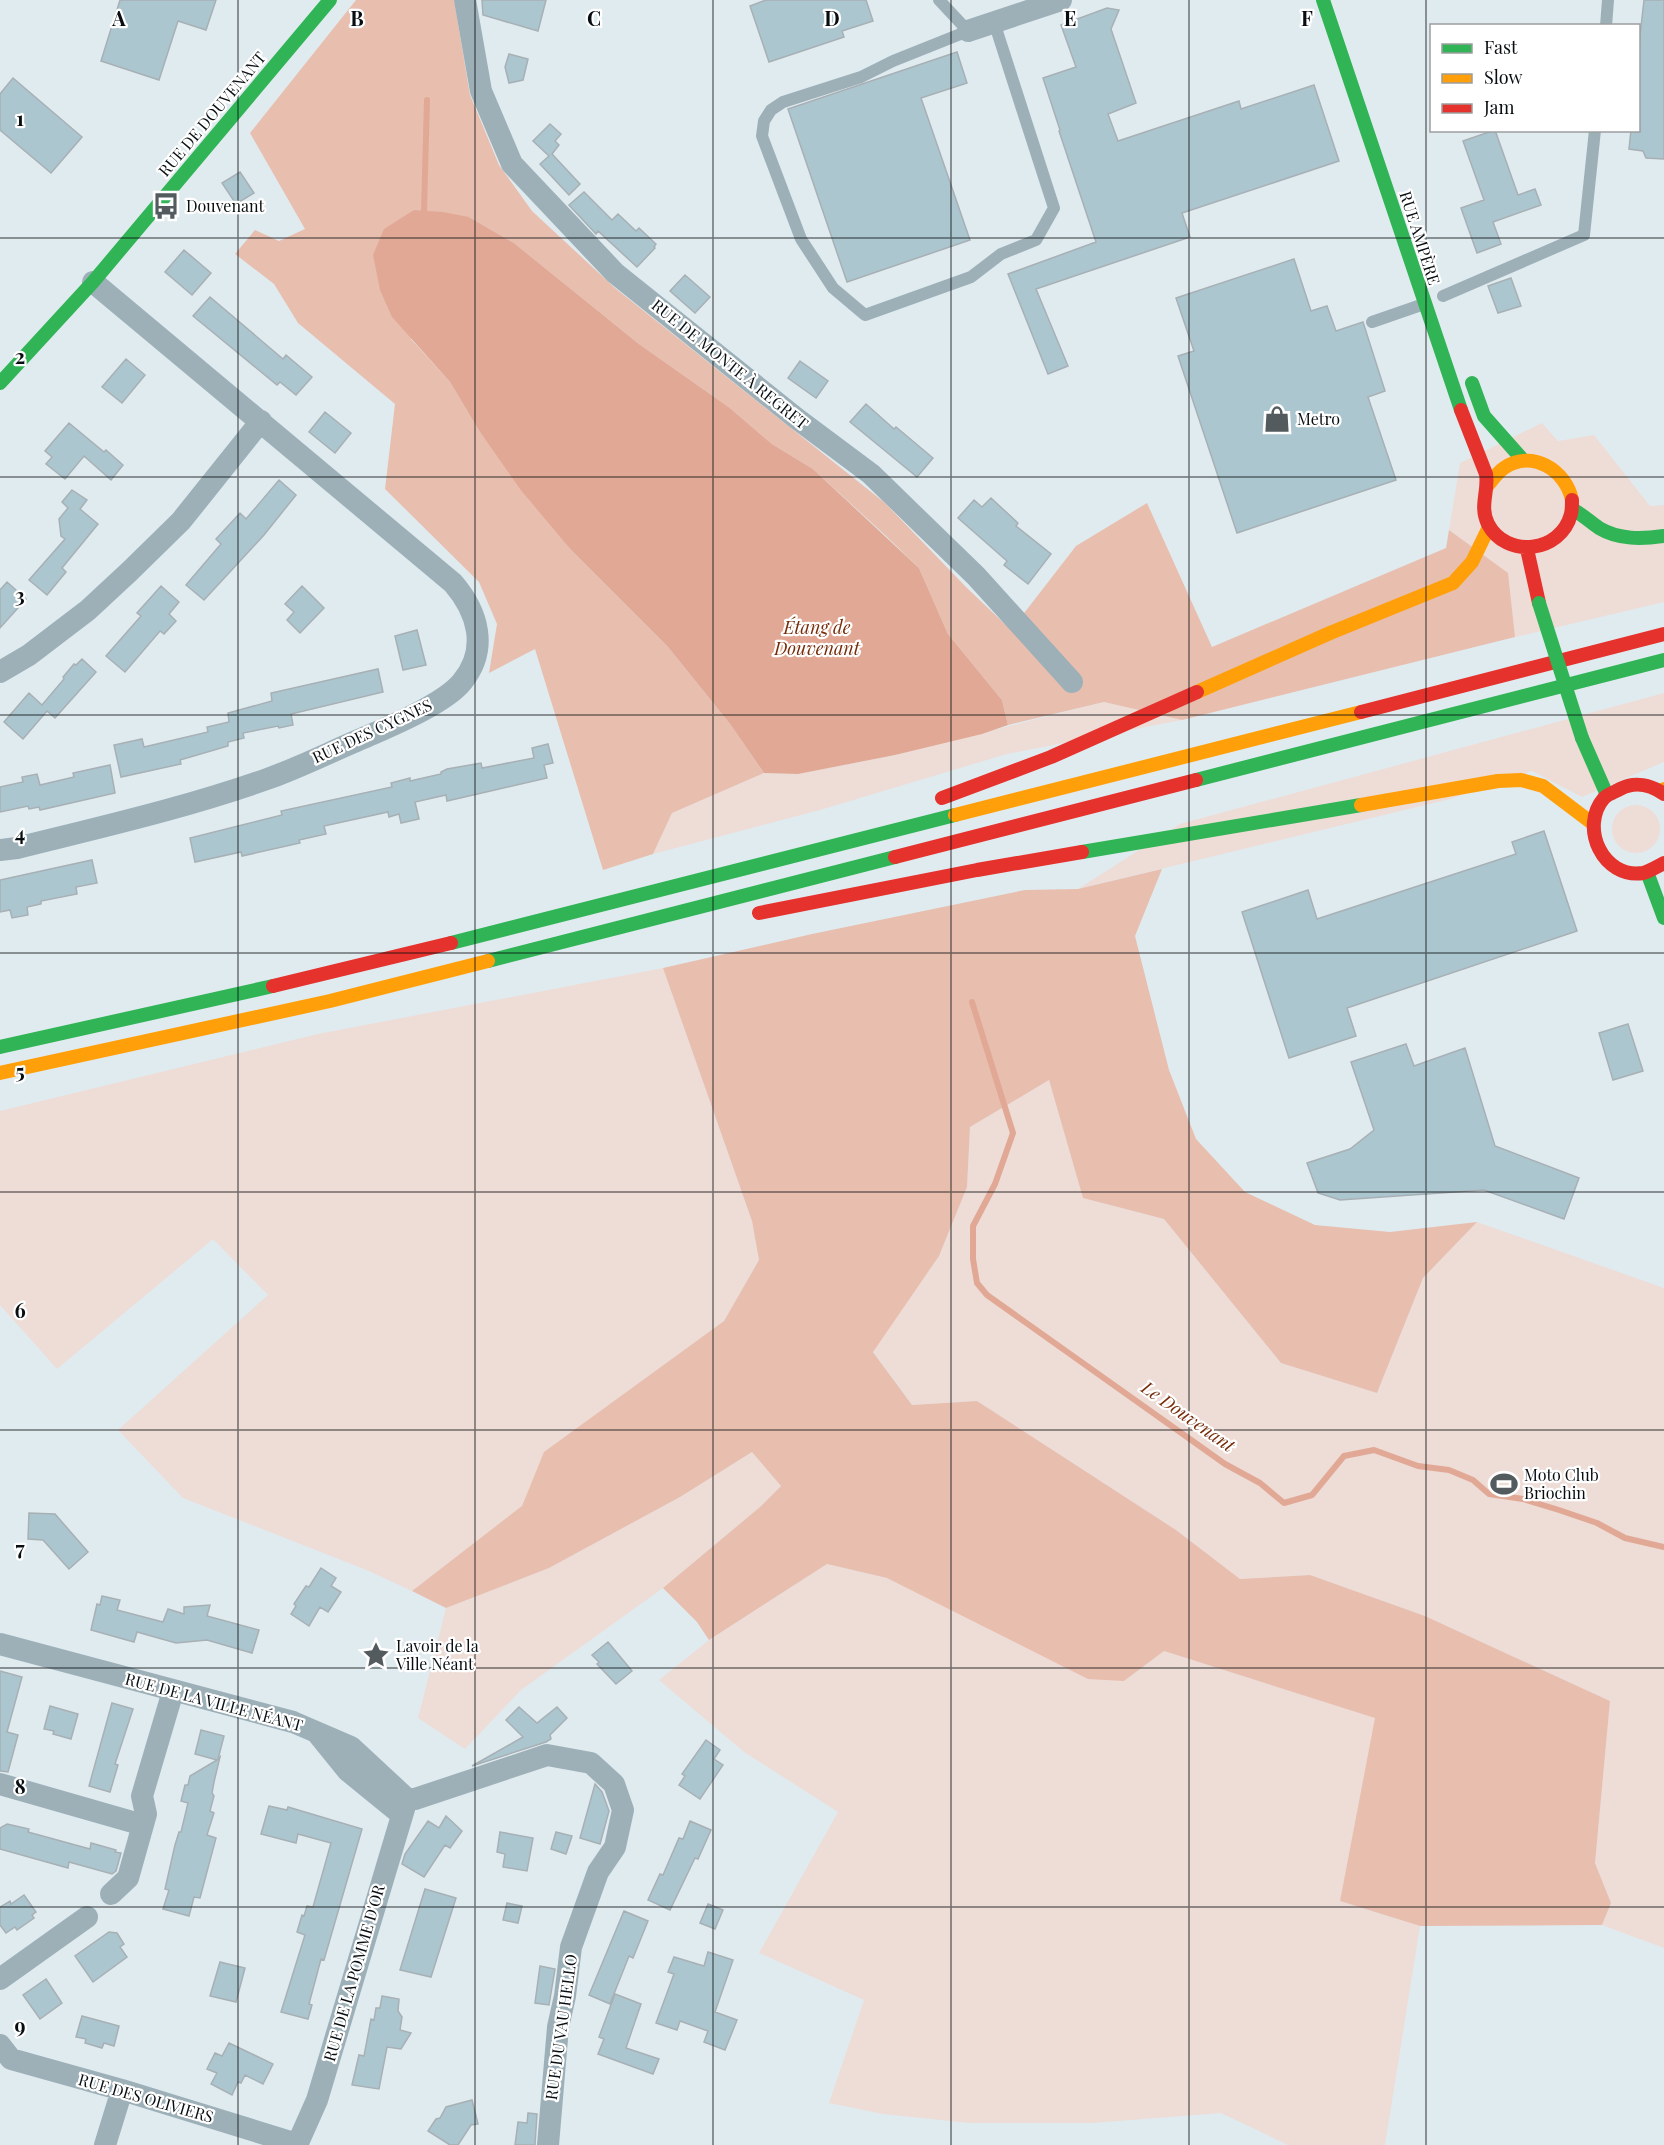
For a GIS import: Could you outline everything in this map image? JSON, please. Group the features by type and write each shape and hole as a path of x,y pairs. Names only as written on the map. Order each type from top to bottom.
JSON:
{"main road":[{"name":"RUE DE DOUVENANT","path":"0,383 93,282 330,0"},
{"name":"RUE AMPÈRE","path":"1323,0 1466,426 1484,463 1488,485"},
{"path":"1470,375 1484,416 1523,460"},
{"path":"1523,460 1542,463 1559,473 1567,483 1572,509 1568,522 1557,537 1540,547 1527,549 1512,546 1499,538 1489,527 1483,506 1488,485 1494,476 1502,468 1523,460"},
{"path":"1572,509 1606,532 1637,540 1664,536"},
{"path":"926,803 970,789 1051,757 1330,633 1453,583 1472,562 1489,527"},
{"path":"1527,549 1539,603 1582,738 1608,795"},
{"path":"0,1047 317,976 538,922 1664,634"},
{"path":"0,1073 330,1001 1664,660"},
{"path":"748,915 977,870 1498,781 1521,780 1543,786 1592,823"},
{"path":"1663,792 1640,784 1628,785 1608,795 1595,813 1592,823 1593,837 1598,851 1606,862 1625,872 1647,872 1664,863"},
{"path":"851,842 884,819"},
{"path":"1647,872 1664,918"},
{"path":"594,934 668,929"}],"street":[{"name":"RUE DE MONTE À REGRET","path":"465,0 481,91 512,164 615,273 796,418 871,474 976,576 1072,682"},
{"path":"968,31 1061,0"},
{"name":"RUE DES CYGNES","path":"0,850 149,815 268,779 400,722 454,691 464,680 474,660 477,625 466,599 453,583 93,282"},
{"path":"0,672 29,655 88,610 130,571 181,521 261,421"},
{"name":"RUE DE LA VILLE NÉANT","path":"0,1644 173,1692 293,1722 315,1731 348,1771 404,1807"},
{"path":"111,1894 128,1878 146,1814 142,1796 173,1692"},
{"name":"RUE DU VAU HELLO","path":"404,1807 415,1799 547,1755 591,1763 614,1784 623,1810 615,1847 598,1872 571,1947 565,1996 558,2027 548,2145"},
{"path":"0,1784 143,1825"},
{"name":"RUE DE LA POMME D'OR","path":"297,2145 316,2100 404,1807"},
{"path":"0,1979 87,1917"},
{"name":"RUE DES OLIVIERS","path":"0,2045 11,2059 122,2090 297,2145"},
{"path":"105,2145 122,2090"}],"lane":[{"path":"939,0 968,31 892,61 861,77 783,102 771,110 764,121 762,136 801,239 833,288 865,315 971,277 1001,254 1036,240 1054,208 994,22"},
{"path":"1606,24 1608,0"},
{"path":"1443,296 1584,234 1595,132"},
{"path":"1372,322 1425,304"}],"shaded area":[{"path":"356,0 454,0 470,95 499,165 532,211 615,288 885,503 1011,630 1076,546 1147,503 1212,647 1446,548 1449,530 1508,573 1515,637 1182,720 1104,702 1008,725 1002,700 948,634 919,568 885,535 813,469 772,444 730,408 639,344 514,243 469,217 411,339 450,382 478,429 571,550 668,647 730,724 764,773 672,813 653,854 603,870 535,649 489,673 497,624 479,582 385,489 395,404 298,323 274,284 235,254 255,230 279,241 305,229 250,133"},
{"path":"1542,423 1558,441 1594,435 1650,506 1664,505 1664,602 1515,637 1507,573 1449,530 1460,463"},
{"path":"1664,693 1664,762 1582,797 1532,771 1450,799 1078,889 1180,824"},
{"path":"1104,702 1182,720 1007,754 820,810 653,854 672,813 764,773 798,774 895,755"},
{"path":"1631,805 1641,805 1656,815 1660,829 1659,838 1650,849 1641,853 1631,853 1616,843 1612,834 1612,824 1622,809"},
{"path":"1162,869 1135,936 1169,1070 1196,1139 1245,1192 1315,1225 1390,1232 1477,1222 1423,1278 1377,1393 1281,1363 1164,1219 1083,1198 1049,1080 970,1127 967,1187 939,1256 873,1352 912,1405 977,1401 1176,1530 1240,1579 1310,1575 1425,1616 1610,1701 1595,1863 1611,1903 1602,1925 1420,1926 1340,1901 1375,1718 1164,1651 1124,1681 1088,1679 887,1578 827,1564 709,1640 697,1622 663,1588 760,1507 781,1486 752,1452 680,1497 549,1568 446,1608 412,1591 522,1506 544,1452 724,1321 759,1260 752,1221 663,968 812,934 1025,890 1078,889"},
{"path":"663,968 752,1221 759,1260 724,1321 545,1452 523,1506 412,1591 369,1571 183,1498 118,1430 268,1295 213,1239 57,1369 0,1305 0,1111 318,1034"},
{"path":"1049,1080 1083,1198 1164,1219 1281,1363 1377,1393 1423,1278 1477,1222 1664,1288 1664,1948 1602,1925 1611,1903 1595,1863 1610,1701 1425,1616 1310,1575 1240,1579 1176,1530 977,1401 912,1405 873,1351 939,1256 967,1187 970,1127"},
{"path":"752,1452 781,1486 760,1507 663,1588 521,1690 465,1749 418,1718 446,1608 549,1568 680,1497"},
{"path":"827,1564 887,1578 1124,1681 1164,1651 1376,1718 1340,1901 1420,1926 1385,2145 1288,2145 1221,2113 1092,2123 970,2123 883,2114 829,2103 864,2000 759,1953 838,1812 744,1752 659,1680 709,1640"}],"water":[{"name":"Étang de Douvenant","path":"414,210 469,217 514,243 639,344 730,408 772,444 813,469 919,568 948,634 1002,700 1008,725 982,734 895,755 798,774 764,773 730,724 668,647 571,550 520,489 478,429 450,382 392,317 380,290 373,255 384,229"}],"building":[{"path":"120,0 216,0 206,30 178,21 159,80 101,61"},
{"path":"482,0 546,0 538,31 483,15"},
{"path":"766,0 866,0 873,21 842,31 844,37 769,62 750,6"},
{"path":"1644,0 1664,0 1664,159 1646,158 1643,151 1629,149 1631,132 1640,132 1640,36"},
{"path":"1107,8 1119,10 1111,29 1136,103 1108,114 1118,141 1239,101 1241,109 1314,85 1339,161 1182,213 1190,237 1036,289 1068,366 1048,374 1008,274 1096,242 1043,78 1076,67 1061,25"},
{"path":"957,52 967,83 921,98 970,240 847,282 788,109"},
{"path":"509,54 528,59 523,80 509,83 505,67"},
{"path":"13,78 82,137 51,173 0,130 0,94"},
{"path":"550,124 561,134 555,141 559,145 552,154 580,184 569,195 540,164 549,156 533,141"},
{"path":"1496,132 1518,195 1535,189 1541,205 1493,222 1501,244 1477,253 1461,208 1484,200 1463,141"},
{"path":"240,172 254,193 236,204 222,183"},
{"path":"584,192 612,220 618,214 636,231 639,228 656,244 637,267 598,231 596,234 569,205"},
{"path":"184,250 211,273 192,295 165,272"},
{"path":"1294,259 1311,311 1327,306 1336,331 1363,322 1385,391 1368,397 1396,480 1237,533 1178,356 1194,351 1176,298"},
{"path":"685,275 710,297 695,313 670,291"},
{"path":"1511,278 1521,306 1498,313 1488,286"},
{"path":"210,297 283,359 286,355 312,377 296,395 280,382 277,385 193,316"},
{"path":"126,359 145,375 122,403 102,387"},
{"path":"800,361 828,381 816,398 788,378"},
{"path":"866,404 894,429 896,427 933,458 917,477 850,422"},
{"path":"325,412 351,433 335,453 309,432"},
{"path":"69,423 123,465 111,480 84,456 65,479 46,464 52,457 45,451"},
{"path":"279,480 296,495 264,535 204,600 186,585 221,544 216,539 240,513 246,519"},
{"path":"72,490 87,500 80,509 98,524 62,568 66,572 47,595 29,580 65,539 61,536 59,519 68,508 62,502"},
{"path":"991,498 1018,523 1016,526 1051,554 1028,584 1004,565 1007,561 958,518 974,500 982,507"},
{"path":"7,582 26,599 0,628 0,590"},
{"path":"161,586 179,602 169,614 176,621 164,634 160,631 125,672 106,656 141,616 137,613"},
{"path":"302,586 324,608 300,633 287,620 294,612 285,604"},
{"path":"417,630 426,665 403,670 395,636"},
{"path":"82,659 96,672 55,718 47,711 23,739 4,722 29,693 42,705 74,664 76,665"},
{"path":"378,669 383,692 291,714 293,725 243,733 244,738 228,742 228,746 180,760 181,764 121,777 114,745 142,739 144,747 208,732 207,727 229,722 228,713 272,701 271,693"},
{"path":"548,744 553,763 544,765 547,778 447,801 446,795 415,802 419,819 401,823 399,814 389,817 388,812 324,826 326,834 299,840 300,843 242,856 241,852 195,862 190,838 282,815 281,811 392,787 391,783 410,778 410,781 441,774 447,769 481,763 482,768 534,758 532,748"},
{"path":"110,765 115,793 40,810 39,807 29,809 28,806 0,812 0,787 23,782 22,777 37,774 40,785 74,777 73,773"},
{"path":"1544,831 1577,931 1347,1008 1356,1036 1289,1058 1242,912 1308,890 1317,919 1516,854 1512,842"},
{"path":"92,860 97,883 76,887 77,894 41,901 41,904 27,907 28,915 12,918 10,910 0,912 0,880"},
{"path":"1628,1024 1643,1071 1613,1080 1599,1033"},
{"path":"1406,1044 1414,1066 1465,1048 1495,1146 1579,1178 1564,1219 1484,1190 1340,1200 1318,1193 1307,1163 1350,1149 1374,1130 1351,1062"},
{"path":"29,1513 55,1514 88,1552 69,1569 43,1540 28,1539"},
{"path":"321,1568 336,1578 331,1586 341,1592 328,1612 320,1607 309,1626 291,1614 296,1606 294,1604 306,1586 309,1587"},
{"path":"102,1596 120,1600 117,1610 163,1622 168,1609 184,1614 184,1607 210,1605 207,1616 259,1630 252,1653 207,1640 176,1643 137,1632 134,1642 91,1630 97,1604 100,1605"},
{"path":"608,1642 632,1671 616,1684 597,1664 599,1662 592,1655"},
{"path":"0,1671 22,1677 7,1732 18,1735 8,1772 0,1771"},
{"path":"112,1703 133,1709 115,1764 118,1765 110,1792 89,1786"},
{"path":"50,1706 78,1714 71,1739 44,1729"},
{"path":"519,1707 537,1723 557,1707 567,1718 546,1742 472,1766 523,1737 506,1720"},
{"path":"201,1730 224,1736 212,1793 214,1796 210,1811 214,1813 207,1835 216,1838 200,1898 194,1897 189,1916 163,1909 169,1890 165,1889 175,1845 179,1832 181,1832 188,1803 181,1801 185,1785 188,1785 190,1776 217,1760 195,1754"},
{"path":"706,1740 720,1750 714,1759 723,1765 700,1799 679,1785 685,1776 682,1774"},
{"path":"595,1784 602,1792 609,1811 600,1844 580,1838"},
{"path":"269,1806 287,1810 288,1807 362,1829 324,1960 321,1959 309,2004 312,2005 308,2019 281,2012 305,1935 297,1932 302,1915 304,1916 307,1906 313,1907 331,1843 298,1834 296,1843 261,1834"},
{"path":"446,1816 462,1831 450,1848 445,1845 424,1877 402,1864 405,1854 428,1821 439,1828"},
{"path":"690,1821 711,1830 670,1910 648,1900 660,1874 663,1875 679,1838 683,1839"},
{"path":"7,1824 90,1849 91,1843 116,1850 115,1852 121,1853 116,1871 112,1874 69,1862 68,1868 0,1849 0,1828"},
{"path":"500,1832 533,1838 527,1871 503,1867 505,1854 497,1852"},
{"path":"556,1832 572,1836 566,1854 551,1849"},
{"path":"425,1889 456,1898 431,1977 400,1970"},
{"path":"24,1895 36,1912 32,1915 34,1918 17,1930 15,1927 6,1933 0,1925 0,1907 10,1901 11,1904"},
{"path":"507,1903 522,1906 518,1923 503,1920"},
{"path":"708,1904 723,1910 715,1929 700,1923"},
{"path":"624,1911 648,1921 633,1958 629,1956 610,2004 589,1995"},
{"path":"109,1932 117,1933 124,1944 120,1947 127,1957 93,1982 75,1956"},
{"path":"708,1952 733,1960 715,2012 737,2020 725,2050 704,2042 708,2031 680,2021 677,2030 656,2023 674,1974 668,1972 674,1957 704,1966"},
{"path":"220,1962 245,1968 236,2002 210,1996"},
{"path":"540,1966 555,1969 549,2005 535,2003"},
{"path":"46,1979 62,2003 40,2019 23,1995"},
{"path":"615,1994 641,2004 626,2048 659,2059 653,2074 598,2054 604,2039 599,2037"},
{"path":"382,1996 399,1999 398,2011 402,2017 400,2030 411,2033 401,2049 387,2047 379,2089 352,2085 359,2055 364,2056 371,2019 374,2020 376,2008 380,2008"},
{"path":"82,2016 119,2026 114,2046 104,2043 102,2048 85,2043 86,2039 76,2037"},
{"path":"229,2043 273,2064 263,2084 245,2075 241,2083 238,2082 232,2095 211,2084 217,2073 207,2069 215,2053 222,2056"},
{"path":"472,2100 478,2124 471,2125 458,2145 450,2145 428,2131 446,2107"},
{"path":"528,2113 537,2114 535,2145 515,2145 518,2122 527,2123"}],"waterway":[{"name":"Le Douvenant","path":"424,211 427,100"},
{"name":"Le Douvenant","path":"972,1002 1013,1133 995,1184 973,1226 973,1259 977,1283 987,1295 1225,1464 1260,1483 1284,1503 1312,1495 1344,1456 1374,1450 1418,1466 1449,1470 1473,1480 1489,1494 1523,1499 1597,1523 1625,1538 1664,1547"}],"traffic: fast":[{"path":"0,383 93,282 330,0"},
{"path":"1323,0 1461,410"},
{"path":"1472,383 1484,416 1523,460"},
{"path":"1572,509 1599,528 1614,535 1639,538 1664,536"},
{"path":"1539,603 1582,738"},
{"path":"1196,780 1664,660"},
{"path":"1582,738 1607,795"},
{"path":"1082,852 1361,805"},
{"path":"451,943 955,815"},
{"path":"488,961 895,857"},
{"path":"1647,872 1664,918"},
{"path":"0,1047 273,986"}],"traffic: slow":[{"path":"1488,485 1502,470 1515,463 1536,462 1546,466 1563,480 1572,500"},
{"path":"1197,692 1330,633 1453,583 1472,562 1489,527"},
{"path":"955,815 1361,712"},
{"path":"1361,805 1498,781 1521,780 1543,786 1592,823"},
{"path":"0,1073 330,1001 488,961"}],"traffic: jam":[{"path":"1461,410 1486,474 1484,511 1488,524 1496,535 1507,543 1520,546 1532,547 1545,544 1565,527 1571,514 1572,500"},
{"path":"1527,549 1539,603"},
{"path":"1361,712 1664,634"},
{"path":"942,798 1051,757 1197,692"},
{"path":"895,857 1196,780"},
{"path":"1664,794 1643,785 1626,787 1604,798 1597,810 1594,823 1599,849 1606,860 1617,868 1629,873 1643,873 1664,863"},
{"path":"759,913 1082,852"},
{"path":"273,986 451,943"}],"place":[{"name":"Douvenant","path":"166,206"},
{"name":"Metro","path":"1277,419"},
{"name":"Moto Club Briochin","path":"1504,1484"},
{"name":"Lavoir de la Ville Néant","path":"376,1655"}]}
